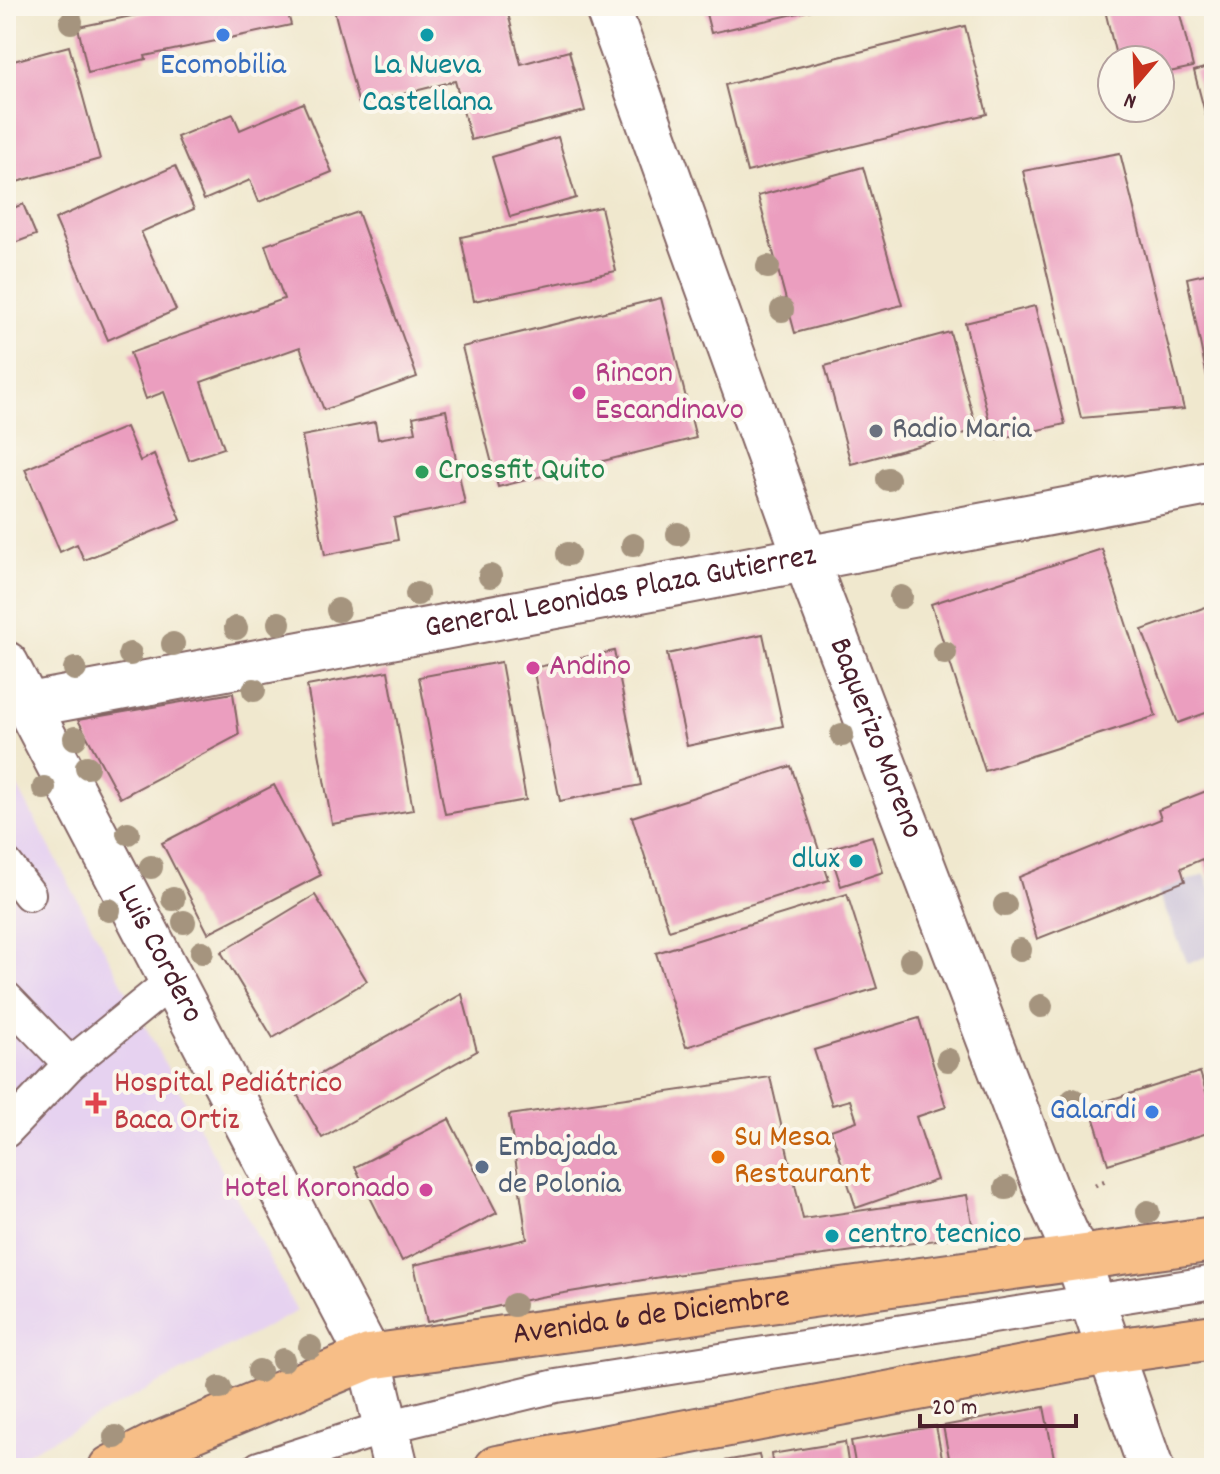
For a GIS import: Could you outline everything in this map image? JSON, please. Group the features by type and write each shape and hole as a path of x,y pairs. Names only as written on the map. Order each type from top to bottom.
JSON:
{"main road":[{"name":"Avenida 6 de Diciembre","path":"111,1468 152,1447 369,1357 1214,1239"},
{"path":"497,1468 1108,1352 1214,1337"}],"street":[{"name":"Baquerizo Moreno","path":"607,6 806,556 1049,1196 1077,1258 1151,1468"},
{"name":"General Leonidas Plaza Gutierrez","path":"29,705 806,556 1214,482"},
{"name":"Luis Cordero","path":"6,664 369,1357 396,1468"}],"lane":[{"path":"6,864 29,894"},
{"path":"6,1131 70,1064 172,981"},
{"path":"6,998 70,1064"},
{"path":"259,1468 386,1427 556,1386 1214,1282"},
{"path":"286,1468 386,1427"}],"shaded area":[{"name":"Hospital Pediátrico Baca Ortiz","path":"6,765 297,1311 6,1464"},
{"path":"1205,874 1214,897 1214,953 1188,964 1158,892"}],"building":[{"path":"180,6 286,6 291,25 145,56 146,59 88,73 78,27"},
{"name":"La Nueva Castellana","path":"333,6 506,6 521,64 569,51 585,111 471,140 455,81 359,105"},
{"path":"704,6 825,6 825,7 711,33"},
{"path":"1104,6 1178,6 1193,67 1176,71 1176,44 1113,44"},
{"path":"965,26 987,114 747,172 725,85"},
{"path":"69,46 100,159 6,185 6,63"},
{"path":"1214,65 1214,142 1213,143 1194,71"},
{"path":"303,103 332,172 259,202 250,180 204,200 177,137 233,114 240,130"},
{"path":"558,137 576,198 510,217 492,157"},
{"path":"1120,153 1184,409 1081,418 1023,171"},
{"path":"175,166 194,209 141,232 176,310 108,340 55,219"},
{"path":"863,167 902,305 795,333 758,196"},
{"path":"23,204 36,235 6,246 6,211"},
{"path":"601,207 616,271 474,301 461,237"},
{"path":"358,212 417,377 324,410 300,347 201,382 224,448 189,460 164,392 146,399 130,353 284,299 265,245"},
{"path":"1214,272 1214,380 1208,382 1187,278"},
{"name":"Rincon Escandinavo","path":"661,298 696,438 498,487 462,347"},
{"path":"1035,306 1065,424 994,440 965,323"},
{"path":"950,332 977,430 851,464 825,366"},
{"path":"446,410 465,504 394,518 398,540 325,555 302,436 375,422 378,439 416,432 413,417"},
{"path":"126,427 140,461 154,454 181,520 84,560 77,544 60,552 25,469"},
{"path":"1102,549 1156,716 985,771 931,604"},
{"path":"1214,604 1214,710 1178,723 1142,630"},
{"path":"763,634 783,726 687,746 667,654"},
{"path":"614,651 641,785 560,801 533,668"},
{"path":"501,662 526,800 445,814 419,677"},
{"path":"388,671 413,810 332,824 307,686"},
{"path":"233,693 239,735 120,798 78,720"},
{"path":"791,766 829,880 669,930 632,817"},
{"path":"274,785 321,875 208,933 162,843"},
{"path":"1214,788 1214,887 1202,859 1181,868 1185,881 1037,939 1019,877 1161,819 1158,810"},
{"name":"dlux","path":"872,836 883,872 841,886 829,849"},
{"path":"847,894 877,988 686,1047 656,953"},
{"path":"315,895 367,981 273,1038 221,952"},
{"path":"462,994 477,1051 322,1138 294,1089"},
{"path":"919,1018 946,1107 916,1117 937,1180 856,1208 831,1130 857,1121 850,1100 832,1105 814,1050"},
{"name":"Galardi","path":"1200,1072 1214,1118 1214,1131 1108,1164 1090,1106"},
{"path":"770,1077 803,1219 967,1195 974,1235 667,1276 540,1297 427,1322 414,1265 527,1239 509,1115"},
{"name":"Hotel Koronado","path":"449,1119 497,1213 402,1261 355,1167"},
{"path":"1214,1389 1214,1417 1213,1417 1206,1391"},
{"path":"1044,1407 1056,1468 951,1468 943,1426"},
{"path":"936,1426 944,1468 856,1468 851,1441"},
{"path":"845,1442 849,1468 773,1468 771,1454"},
{"path":"759,1455 762,1468 695,1468 695,1466"}],"place":[{"name":"Ecomobilia","path":"223,35"},
{"name":"La Nueva Castellana","path":"427,35"},
{"name":"Rincon Escandinavo","path":"579,393"},
{"name":"Radio Maria","path":"876,431"},
{"name":"Crossfit Quito","path":"422,472"},
{"name":"Andino","path":"533,668"},
{"name":"dlux","path":"856,861"},
{"name":"Hospital Pediátrico Baca Ortiz","path":"96,1103"},
{"name":"Galardi","path":"1152,1112"},
{"name":"Su Mesa Restaurant","path":"718,1157"},
{"name":"Embajada de Polonia","path":"482,1167"},
{"name":"Hotel Koronado","path":"426,1190"},
{"name":"centro tecnico","path":"832,1236"}]}
